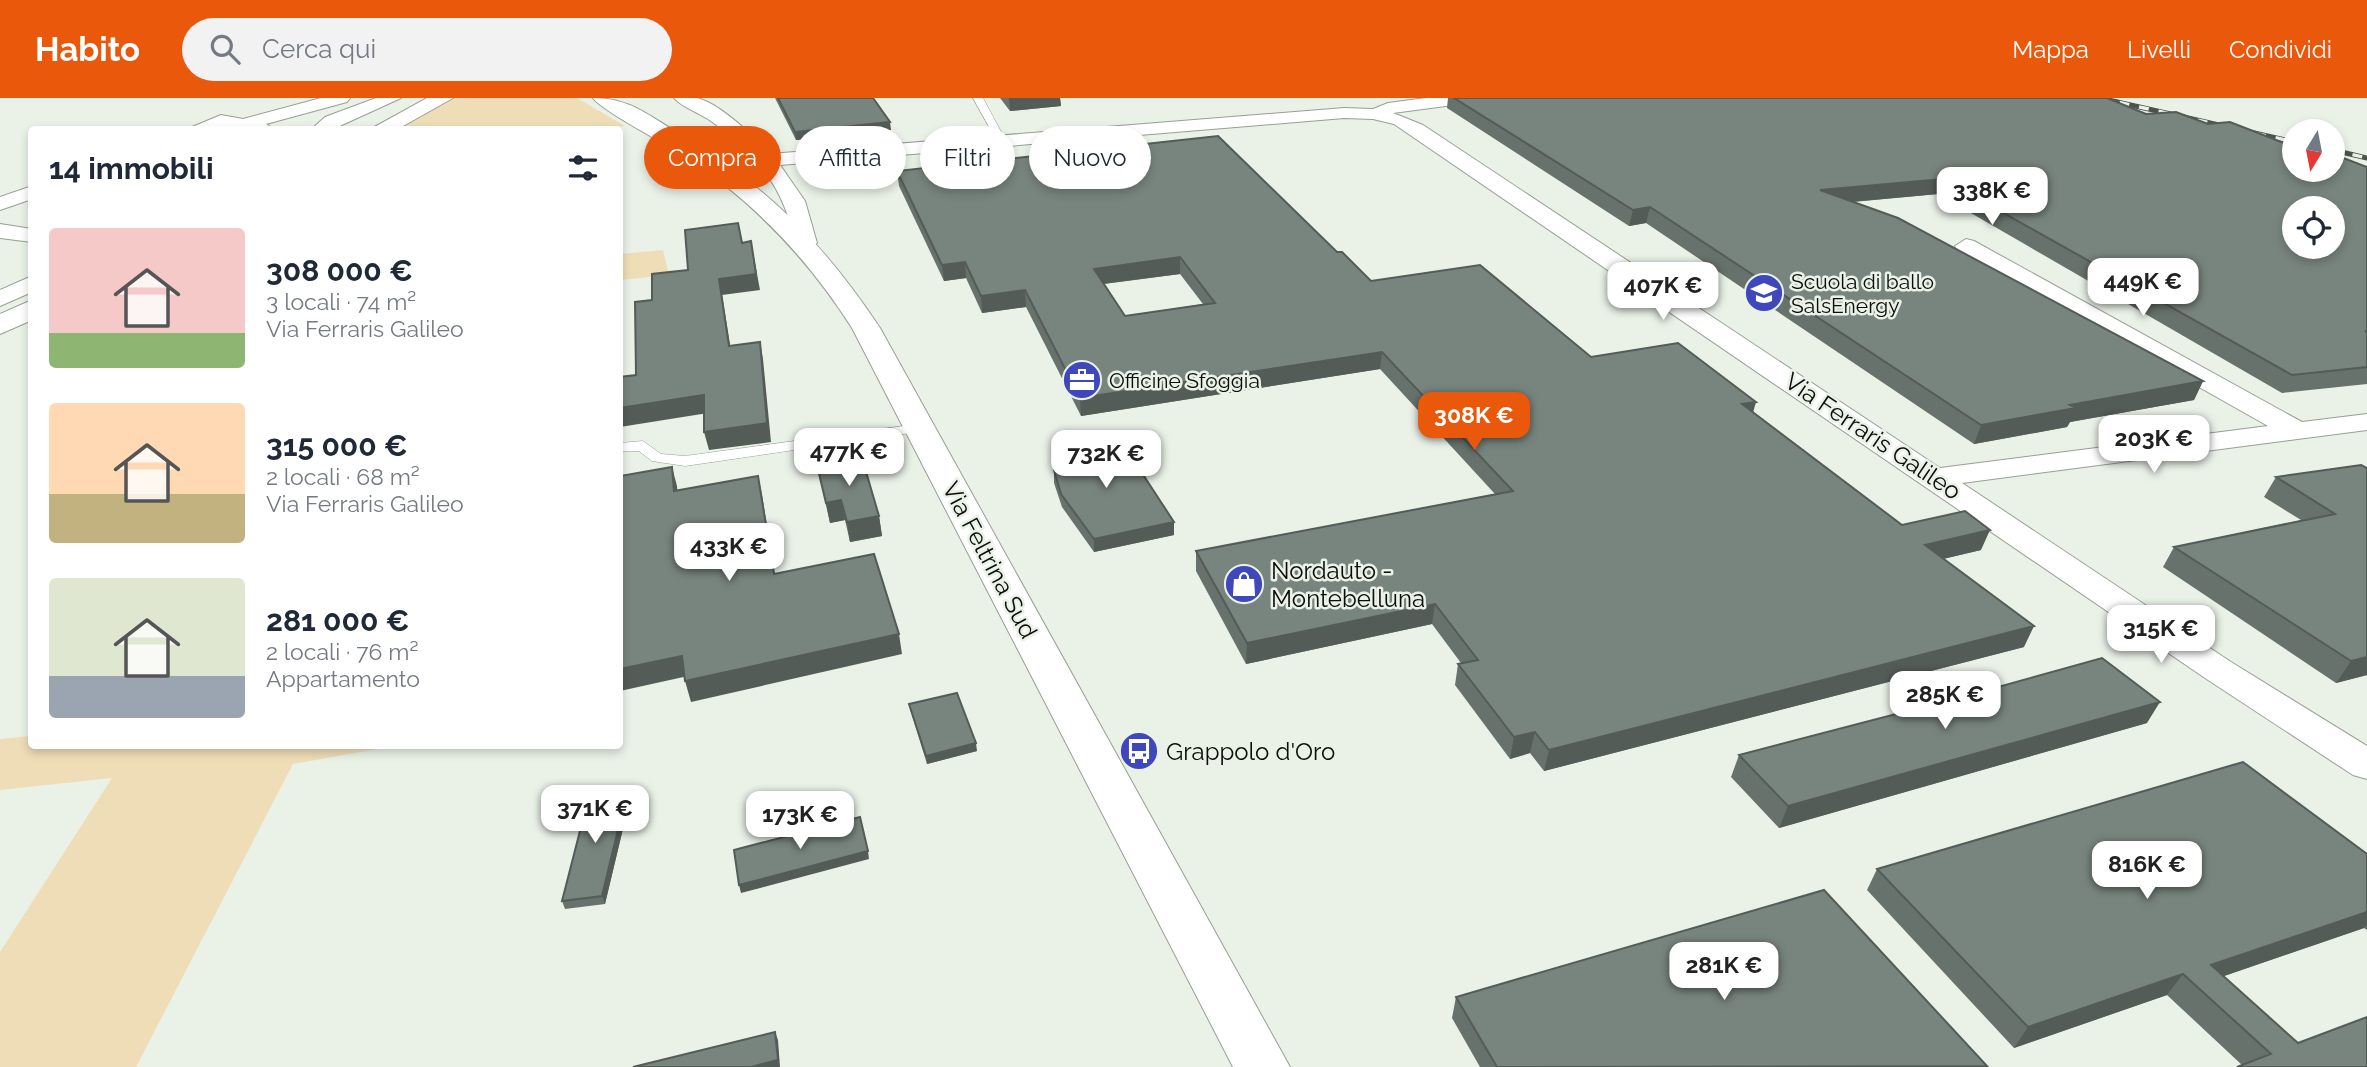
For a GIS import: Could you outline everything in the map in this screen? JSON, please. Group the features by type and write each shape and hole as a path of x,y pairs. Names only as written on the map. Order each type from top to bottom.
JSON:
{"main road":[{"path":"387,126 443,98"},
{"name":"Via Feltrina Sud","path":"603,98 724,170 754,193 806,243 852,305 1262,1067"},
{"path":"0,325 28,310"}],"street":[{"path":"243,125 341,98"},
{"path":"331,121 392,98"},
{"path":"682,98 703,106 726,126"},
{"path":"1015,138 1344,113 1373,106 1388,108 1468,98"},
{"name":"Via Ferraris Galileo","path":"1373,106 1417,129 2218,670 2367,765"},
{"path":"205,126 221,120 247,126"},
{"path":"781,159 920,146"},
{"path":"781,181 797,204 806,243"},
{"path":"0,204 28,194"},
{"path":"0,231 28,235"},
{"path":"1966,246 2297,431"},
{"path":"0,299 28,285"},
{"path":"1935,478 2367,422"}],"lane":[{"path":"978,98 993,126"},
{"path":"623,447 643,446 657,458 685,461 919,428"}],"shaded area":[{"path":"446,98 577,98 625,126 623,126 392,126"},
{"path":"663,250 669,275 623,280 623,254"},
{"path":"28,736 28,749 377,749 293,764 136,1067 0,1067 0,952 112,778 0,790 0,739"}],"building":[{"path":"778,98 873,98 890,122 852,126 795,126 795,132"},
{"path":"1454,98 2107,98 2146,114 2176,112 2208,124 2230,122 2282,142 2282,182 2345,182 2345,159 2367,167 2367,367 2292,375 1943,179 1820,190 1898,218 2203,381 2070,405 2076,408 1981,425 1650,207 1633,210"},
{"path":"1218,136 1337,252 1342,252 1371,281 1480,265 1591,357 1678,343 1756,402 1742,404 1902,525 1965,511 1990,530 1925,545 2034,626 1549,750 1535,732 1514,737 1458,664 1478,660 1435,604 1247,643 1196,551 1513,491 1382,352 1080,398 1025,290 981,296 965,262 942,265 906,189 906,170 920,168 920,189 1015,189 1015,158 1029,157 1029,189 1151,189 1151,143","holes":["1180,257 1215,303 1125,316 1094,269"]},
{"path":"738,223 742,243 751,241 756,274 719,279 729,346 760,342 767,423 704,432 704,395 623,408 623,377 636,375 635,302 652,300 652,274 688,270 685,230"},
{"path":"1096,436 1100,454 1119,453 1128,470 1138,467 1174,522 1094,539 1061,494 1054,470 1054,453 1062,452 1062,439"},
{"path":"862,458 879,516 847,522 841,500 826,503 817,465"},
{"path":"2361,465 2367,468 2367,657 2351,661 2174,547 2335,514 2276,477"},
{"path":"672,467 674,491 758,476 774,574 874,554 899,634 685,681 682,656 623,668 623,475"},
{"path":"2102,658 2160,702 1788,806 1739,755 1973,694"},
{"path":"957,693 976,743 926,756 909,704"},
{"path":"2243,762 2367,854 2367,912 2211,965 2298,1043 2367,1017 2367,1067 2237,1067 2271,1054 2183,974 2028,1027 1877,869"},
{"path":"628,788 602,896 562,901 590,792"},
{"path":"860,817 868,851 739,885 734,850"},
{"path":"1824,890 1987,1066 1497,1067 1456,997"},
{"path":"775,1032 778,1060 751,1067 633,1067"}],"railway":[{"path":"2100,98 2282,139"},
{"path":"2345,153 2367,158"}],"place":[{"name":"Scuola di ballo SalsEnergy","path":"1764,293"},
{"name":"Officine Sfoggia","path":"1082,380"},
{"name":"Nordauto - Montebelluna","path":"1244,584"},
{"name":"Grappolo d'Oro","path":"1139,751"}]}
